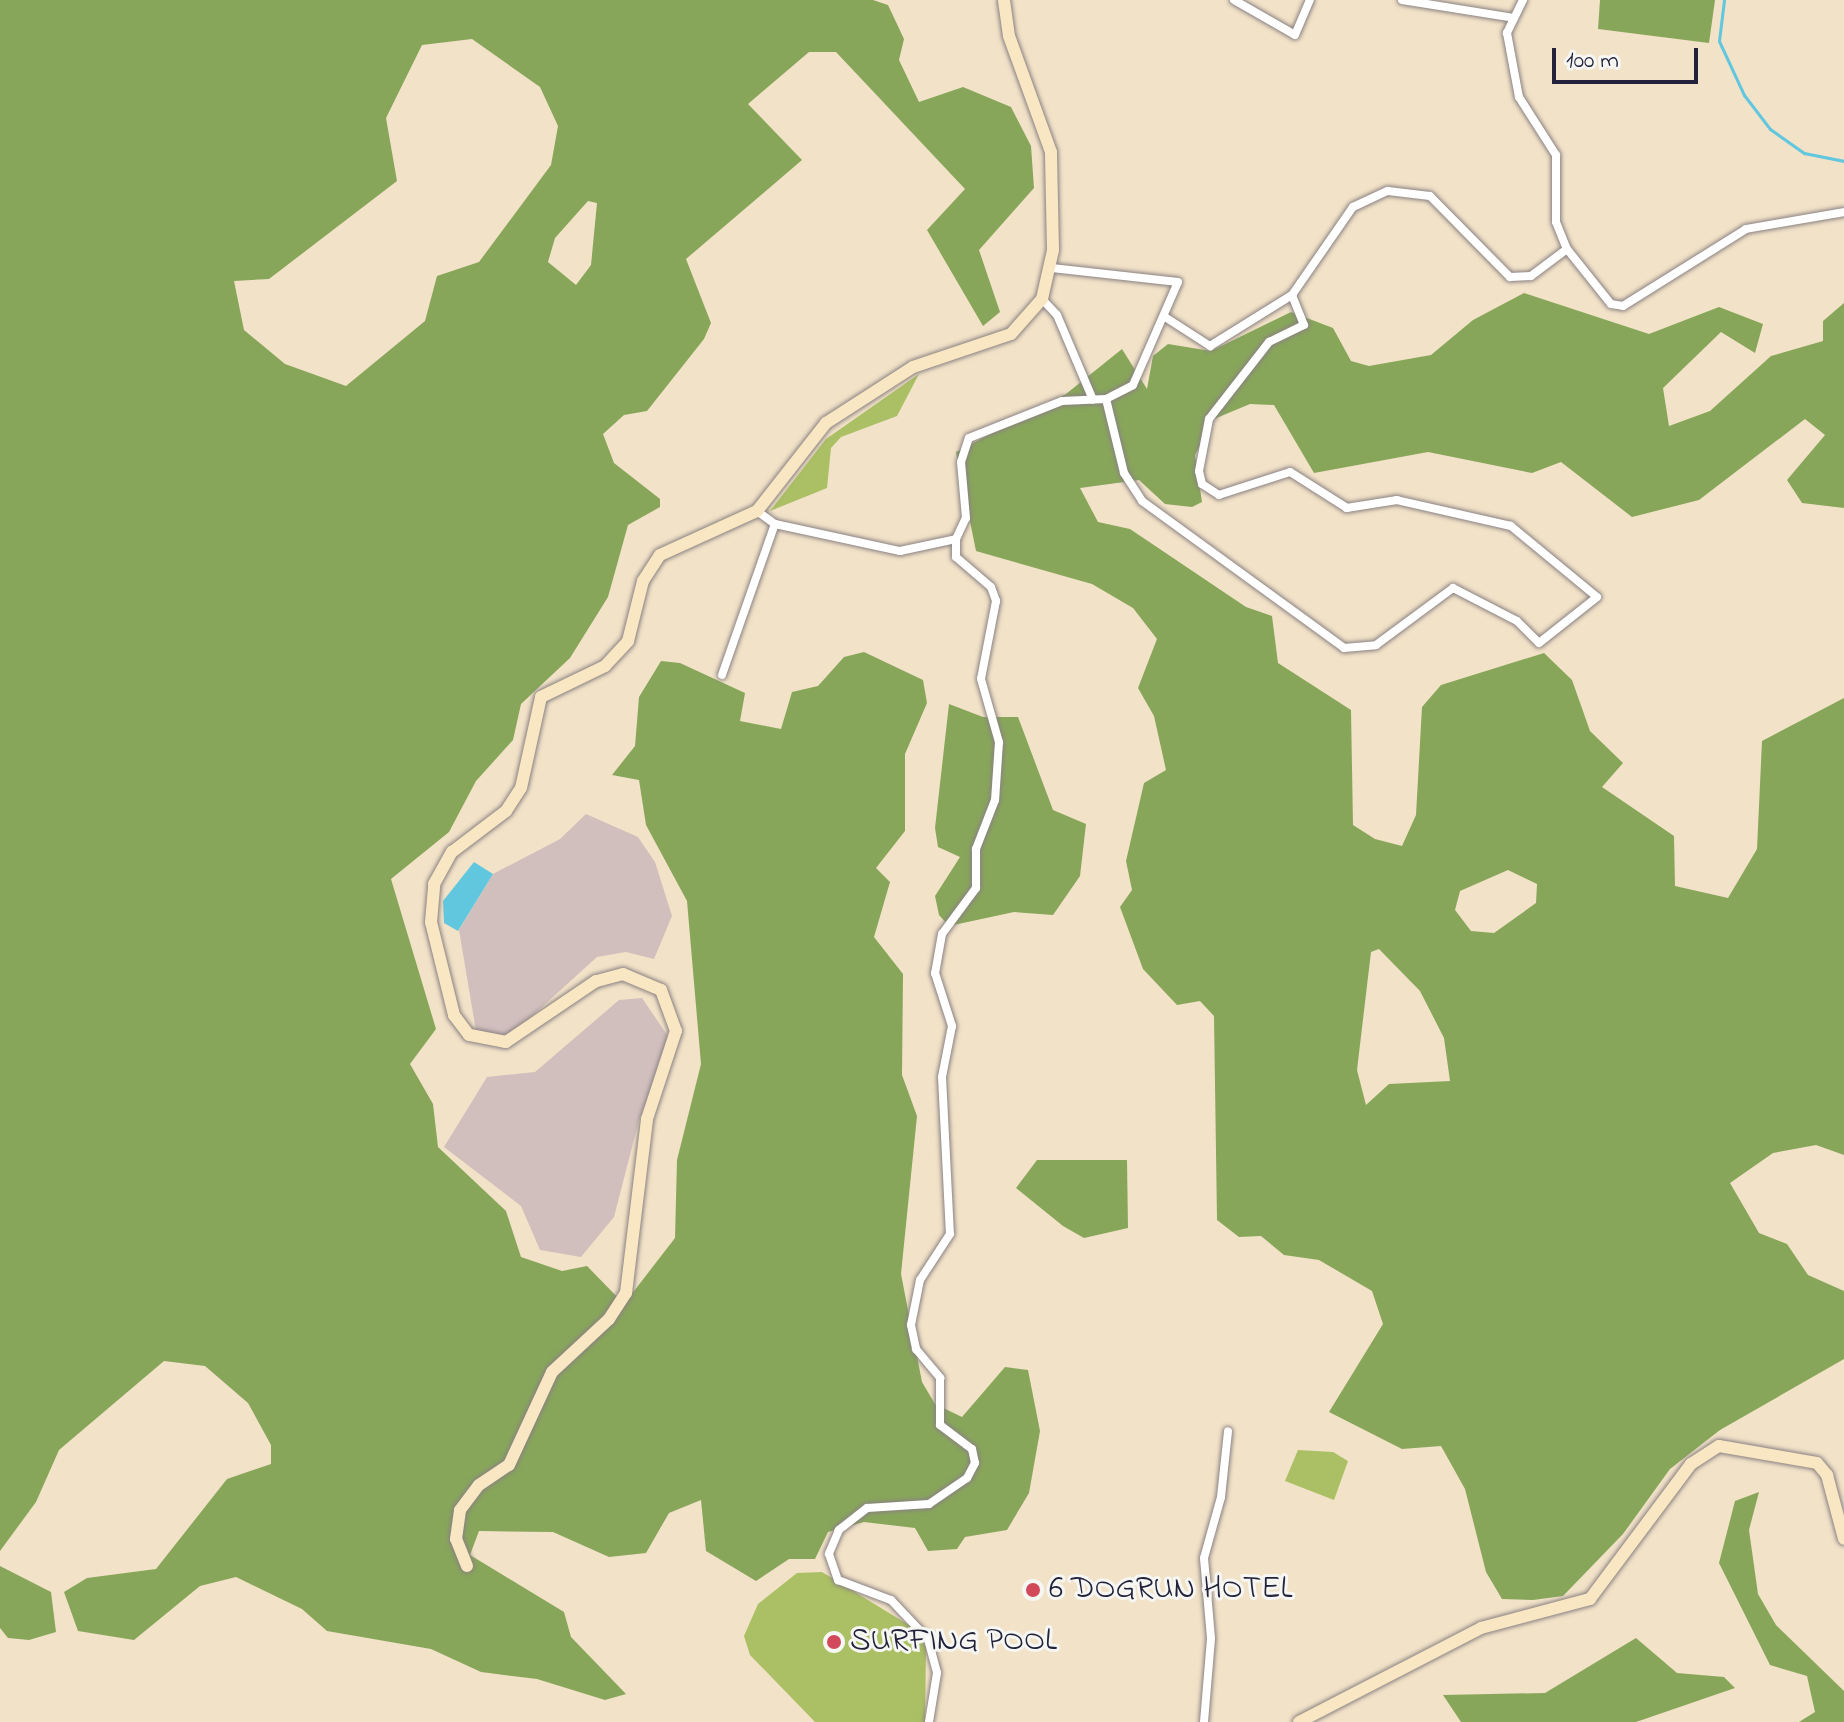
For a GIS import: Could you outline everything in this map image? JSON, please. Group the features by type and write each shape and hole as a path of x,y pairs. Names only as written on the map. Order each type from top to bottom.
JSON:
{"street":[{"path":"467,1566 456,1539 460,1510 479,1485 509,1465 552,1372 609,1319 626,1293 647,1119 676,1031 661,990 615,974 506,1042 475,1039 454,1015 431,922 434,884 452,852 506,811 521,788 541,697 605,666 628,641 643,581 660,555 757,511 826,423 913,367 1011,334 1042,299 1052,268 1051,152 1009,36 1004,0"},
{"path":"1234,0 1295,35 1310,0"},
{"path":"1402,0 1514,18"},
{"path":"1523,0 1507,33 1519,97 1556,155 1556,222 1567,249 1611,304 1623,306 1746,229 1844,212"},
{"path":"1165,317 1210,346 1292,295 1338,222 1388,191 1417,191 1441,203 1461,233 1510,277 1531,276 1567,249"},
{"path":"929,1722 937,1673 928,1639 891,1600 838,1580 829,1554 839,1530 873,1504 929,1504 967,1478 975,1463 972,1449 940,1425 940,1378 916,1349 911,1325 920,1280 950,1234 942,1077 952,1026 936,979 938,947 976,888 976,849 992,816 998,766 981,679 996,601 991,587 956,557 956,539 966,518 961,462 969,438 1062,401 1106,399 1133,385 1178,282 1052,268"},
{"path":"1106,399 1124,473 1142,501 1344,648 1376,645 1453,588 1517,621 1539,643 1597,597 1511,526 1397,500 1347,508 1290,472 1211,493 1199,471 1209,419 1269,342 1304,325 1292,295"},
{"path":"1042,299 1057,315 1093,400"},
{"path":"757,511 775,524 900,551 956,539"},
{"path":"722,675 775,524"},
{"path":"1204,1722 1211,1638 1204,1558 1221,1497 1228,1431"},
{"path":"1299,1722 1481,1628 1590,1599 1691,1464 1719,1446 1817,1463 1827,1475 1844,1539"}],"shaded area":[{"path":"586,814 638,837 655,862 672,916 654,959 626,952 597,957 509,1037 476,1031 459,930 493,874 560,839"},
{"path":"642,998 670,1039 639,1120 614,1217 581,1257 540,1250 521,1206 444,1147 487,1077 535,1072 619,1000"}],"green space":[{"path":"0,0 873,0 888,5 904,39 899,60 919,102 963,87 1011,107 1031,146 1034,188 979,250 1000,312 983,326 927,230 965,189 836,52 809,52 748,104 802,160 686,259 711,323 704,339 647,411 624,415 603,434 614,463 660,499 660,507 628,525 608,597 570,658 521,704 513,740 476,781 449,832 391,879 436,1029 410,1064 433,1104 438,1147 506,1211 521,1257 562,1271 587,1266 624,1304 675,1238 677,1160 701,1064 687,901 646,825 639,780 612,775 635,746 639,697 661,661 680,663 745,693 740,721 781,729 792,692 818,686 844,657 864,652 923,680 927,703 905,754 905,831 876,868 890,882 874,937 903,974 902,1075 917,1116 901,1274 922,1382 935,1404 962,1417 1005,1367 1028,1370 1040,1431 1029,1493 1007,1530 965,1537 957,1549 928,1551 915,1528 864,1522 828,1532 815,1559 789,1559 756,1581 706,1551 701,1500 669,1513 646,1553 609,1557 553,1532 479,1531 470,1555 564,1612 571,1637 626,1694 605,1700 537,1679 481,1672 431,1649 327,1631 302,1609 236,1577 200,1586 134,1640 78,1631 64,1592 87,1578 156,1569 227,1479 271,1464 271,1445 248,1403 205,1366 164,1361 59,1450 36,1502 0,1551","holes":["472,39 540,87 558,126 551,165 479,262 437,276 425,321 346,386 285,364 244,330 234,281 269,279 397,181 386,118 422,45","588,201 597,203 591,265 576,285 548,262 555,238"]},
{"path":"1600,0 1715,0 1709,43 1598,29"},
{"path":"1524,293 1649,334 1719,307 1763,324 1755,353 1721,332 1663,388 1669,426 1710,411 1771,356 1823,341 1823,321 1844,303 1844,508 1802,503 1787,480 1825,435 1805,419 1699,500 1632,517 1561,462 1532,473 1428,452 1314,473 1274,405 1250,404 1214,419 1195,455 1202,502 1192,507 1165,504 1139,480 1080,488 1098,522 1130,529 1246,607 1272,616 1278,663 1351,710 1353,825 1375,839 1402,846 1416,815 1422,707 1441,685 1544,653 1572,680 1590,731 1623,763 1602,787 1674,836 1675,886 1728,898 1757,849 1762,741 1844,698 1844,1155 1816,1145 1773,1153 1730,1183 1759,1233 1787,1244 1808,1275 1844,1291 1844,1359 1720,1430 1670,1469 1623,1534 1563,1596 1533,1600 1502,1599 1486,1572 1465,1489 1441,1446 1402,1449 1329,1412 1383,1324 1372,1291 1319,1260 1284,1255 1261,1236 1239,1237 1217,1220 1214,1016 1200,1001 1177,1005 1143,969 1120,907 1132,890 1126,861 1144,783 1166,770 1154,716 1138,688 1157,639 1133,608 1092,584 976,551 956,452 1066,394 1122,349 1147,389 1153,356 1168,344 1211,351 1291,312 1333,328 1351,361 1369,366 1431,355 1473,320","holes":["1508,870 1537,884 1536,903 1494,933 1471,931 1455,910 1460,891","1379,949 1420,991 1444,1038 1450,1081 1389,1084 1366,1105 1357,1070 1371,952"]},
{"path":"919,374 897,416 841,437 831,448 827,488 770,511 826,439"},
{"path":"949,704 983,717 1018,717 1053,810 1086,824 1080,876 1053,915 1014,912 949,926 939,915 935,896 960,857 938,847 935,828"},
{"path":"1037,1160 1127,1160 1128,1228 1084,1238 1063,1226 1016,1188"},
{"path":"1298,1450 1333,1452 1348,1461 1334,1500 1285,1481"},
{"path":"1759,1492 1749,1530 1758,1594 1776,1625 1844,1691 1844,1722 1799,1722 1815,1712 1807,1676 1770,1665 1719,1563 1735,1501"},
{"path":"0,1566 51,1592 56,1632 29,1640 8,1638 0,1628"},
{"name":"SURFING POOL","path":"822,1572 912,1627 926,1647 925,1722 815,1722 750,1655 744,1636 758,1604 797,1573"},
{"path":"1636,1638 1677,1673 1724,1677 1735,1688 1636,1722 1461,1722 1443,1695 1545,1693"}],"water":[{"path":"474,862 493,874 458,931 444,923 443,901"}],"waterway":[{"path":"1724,0 1719,41 1744,95 1770,129 1804,153 1844,161"}],"place":[{"name":"6 DOGRUN HOTEL","path":"1033,1590"},
{"name":"SURFING POOL","path":"834,1642"}]}
